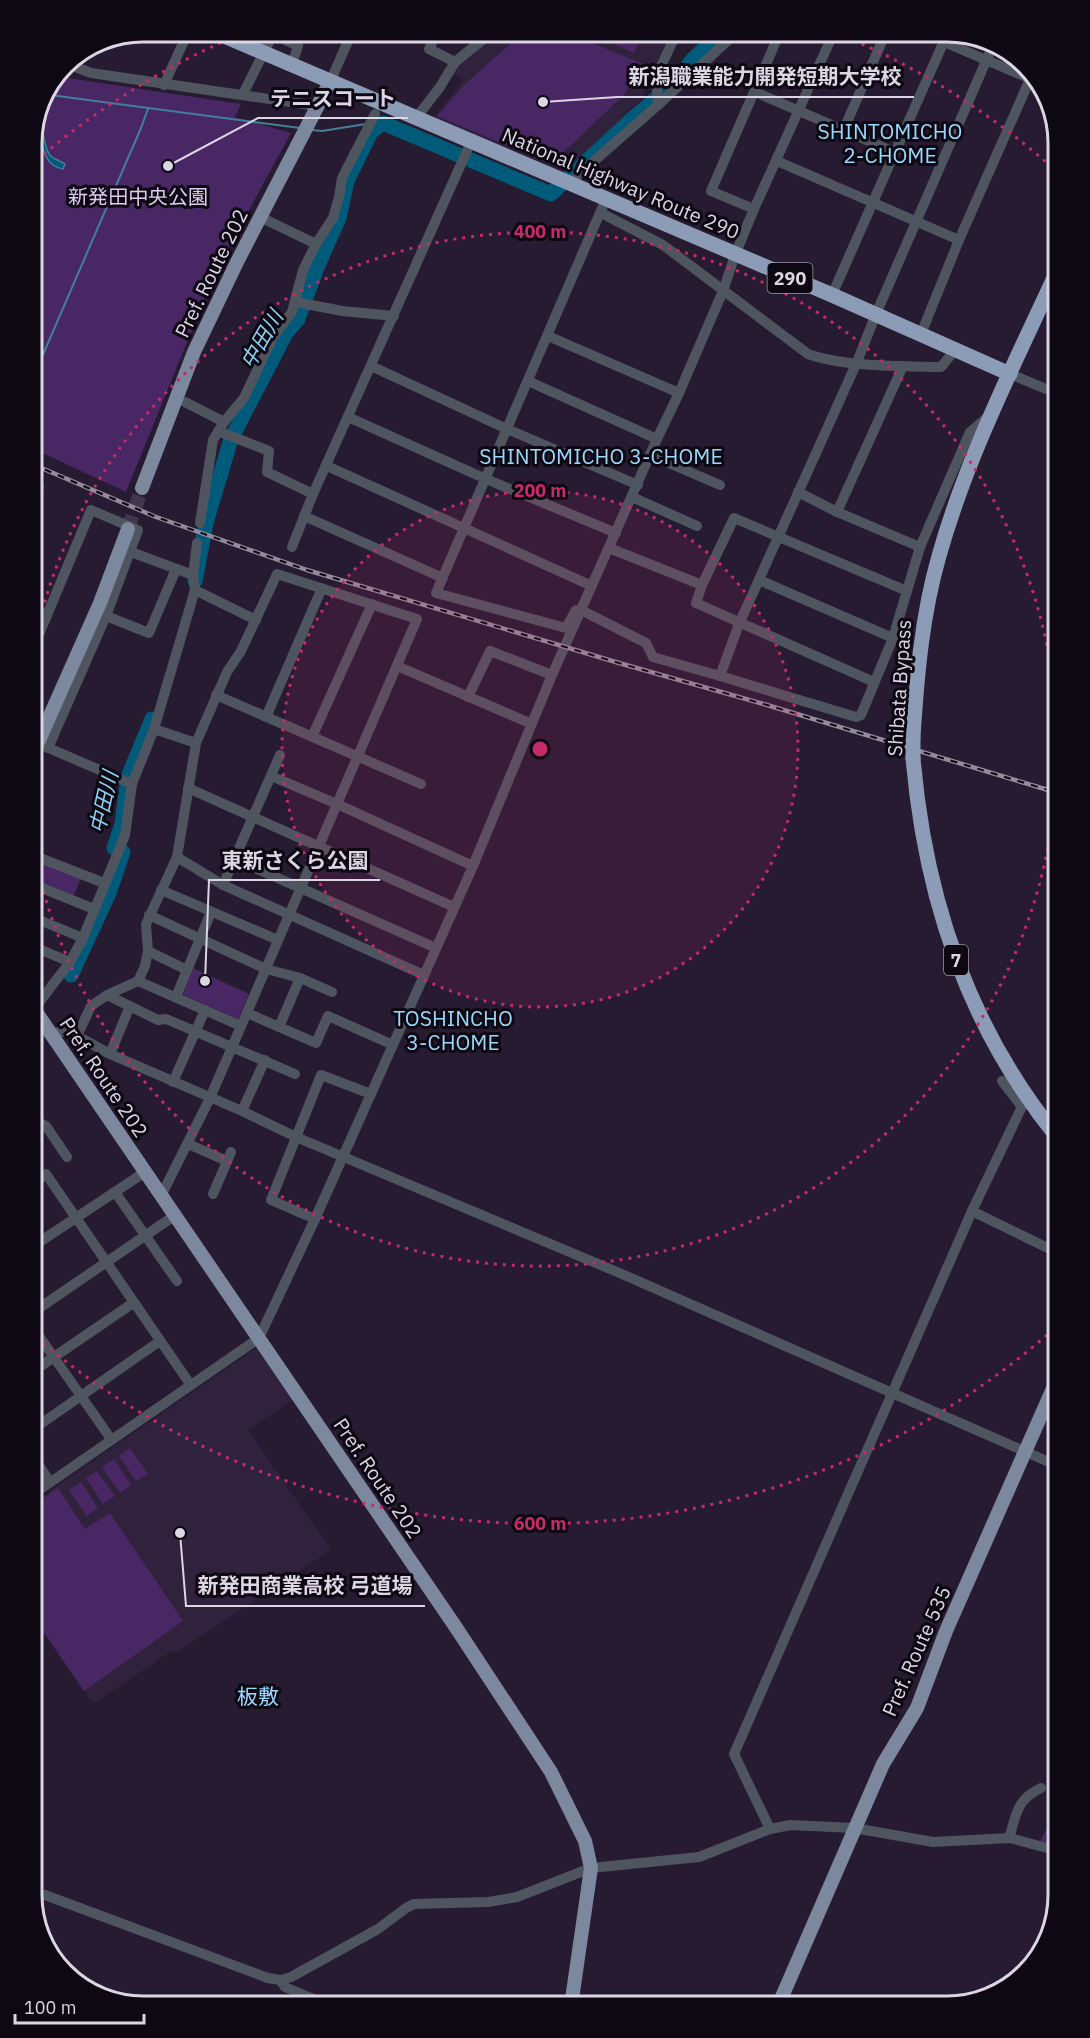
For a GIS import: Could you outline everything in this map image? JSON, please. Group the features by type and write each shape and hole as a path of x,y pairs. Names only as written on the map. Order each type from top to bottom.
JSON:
{"highway":[{"name":"National Highway Route 290","path":"239,42 563,181 604,206 735,255 832,295 1010,374"},
{"name":"Shibata Bypass","path":"1048,293 963,482 938,556 920,642 913,736 918,810 927,860 946,932 969,992 1024,1101 1048,1126"}],"main road":[{"name":"Pref. Route 202","path":"142,488 194,352 330,82"},
{"path":"42,737 100,603 128,529"},
{"name":"Pref. Route 202","path":"42,1023 455,1626 551,1772 585,1841 591,1868 572,1996"},
{"name":"Pref. Route 535","path":"782,1996 883,1764 917,1708 946,1631 1048,1401"}],"street":[{"path":"164,85 183,42"},
{"path":"243,94 270,42"},
{"path":"291,42 298,46 292,64"},
{"path":"330,82 348,42"},
{"path":"432,42 429,49 455,62"},
{"path":"416,118 440,87 455,62 480,42"},
{"path":"658,105 656,77 672,42"},
{"path":"563,181 658,105 726,42"},
{"path":"754,209 711,191 776,42"},
{"path":"42,1488 259,1338 315,1220 436,948 552,675 723,291 754,209 830,42"},
{"path":"844,129 882,42"},
{"path":"832,295 944,42"},
{"path":"955,42 986,60 1020,74"},
{"path":"720,676 739,624 857,362 990,51"},
{"path":"76,67 91,73 164,85 243,94 317,106"},
{"path":"921,334 959,240 1029,83"},
{"path":"755,92 894,152"},
{"path":"200,523 213,440 244,398 273,337 292,312 303,270 333,218 342,178 375,114"},
{"path":"292,547 471,142"},
{"path":"777,161 959,240"},
{"path":"955,350 941,366 903,366 822,359 807,354 663,245 604,206 436,593 566,628 576,610 581,610 646,644 653,657 855,717 861,715 893,638 920,546 970,432 992,413"},
{"path":"260,217 316,244"},
{"path":"296,302 342,311 394,316"},
{"path":"548,336 679,393"},
{"path":"371,366 507,429 638,485"},
{"path":"837,512 903,366"},
{"path":"1010,374 1048,390"},
{"path":"528,381 657,439"},
{"path":"185,402 221,427 269,451 267,472 314,494"},
{"path":"348,417 486,479 616,533"},
{"path":"650,455 720,486"},
{"path":"327,466 592,586"},
{"path":"798,492 837,512 920,546"},
{"path":"632,497 696,526"},
{"path":"42,619 91,510 138,530 106,616 42,738"},
{"path":"304,516 443,578"},
{"path":"874,682 696,603 702,585 734,518 907,591"},
{"path":"42,997 70,962 83,938 125,835 132,784 154,729 195,590 193,575 197,543"},
{"path":"609,548 702,585"},
{"path":"131,552 193,575"},
{"path":"106,616 149,633 176,569"},
{"path":"77,1036 91,1006 107,995 138,981 145,966 148,951 146,924 177,857 196,743 216,694 241,651 278,574 417,619 210,1098 161,1196"},
{"path":"759,580 893,638"},
{"path":"266,717 322,588"},
{"path":"195,590 256,620"},
{"path":"312,737 372,604"},
{"path":"468,697 490,651 552,675"},
{"path":"397,666 532,724"},
{"path":"216,694 357,758 421,784"},
{"path":"154,729 196,743"},
{"path":"42,745 132,784"},
{"path":"223,885 280,755"},
{"path":"271,776 472,866"},
{"path":"188,788 454,907"},
{"path":"177,857 223,885 424,975"},
{"path":"42,859 104,883"},
{"path":"235,859 436,948"},
{"path":"42,888 94,909"},
{"path":"161,890 278,940"},
{"path":"176,997 211,912"},
{"path":"149,915 266,969 300,978 332,992"},
{"path":"42,921 83,938"},
{"path":"42,950 70,962"},
{"path":"148,951 187,970"},
{"path":"279,1027 300,978"},
{"path":"138,981 241,1026"},
{"path":"107,995 158,1020 166,1019 295,1074"},
{"path":"110,1054 130,1006"},
{"path":"173,1082 205,1010"},
{"path":"247,1013 316,1043 328,1016 393,1045"},
{"path":"51,1035 61,1031 77,1036 110,1054 296,1137 615,1271 1048,1462"},
{"path":"242,1111 265,1060"},
{"path":"315,1220 271,1200 321,1075 371,1094"},
{"path":"770,1829 734,1754 972,1211 1024,1101 1002,1081"},
{"path":"42,1124 46,1126 67,1157"},
{"path":"188,1144 229,1156 213,1194"},
{"path":"42,1238 145,1172"},
{"path":"42,1177 46,1174 190,1384"},
{"path":"115,1192 177,1281"},
{"path":"972,1211 1048,1248"},
{"path":"42,1306 174,1216"},
{"path":"42,1365 133,1303"},
{"path":"42,1341 111,1439"},
{"path":"42,1423 160,1341"},
{"path":"42,1470 50,1482"},
{"path":"1009,1838 1019,1807 1027,1795 1041,1788"},
{"path":"42,1896 268,1978 280,1980 291,1977 370,1933 414,1904 488,1902 517,1897 591,1868 699,1857 770,1829 790,1825 854,1828 933,1842 1009,1838 1048,1848"},
{"path":"280,1980 285,1987 306,1996"}],"shaded area":[{"path":"487,42 667,42 642,98 563,175 434,118 463,80 452,73"},
{"path":"258,1347 294,1399 248,1430 331,1550 176,1653 170,1652 96,1702 91,1700 42,1631 42,1496"}],"green space":[{"path":"513,42 590,42 641,63 625,94 551,164 437,116 464,85"},
{"path":"610,42 639,42 634,53"},
{"name":"新発田中央公園","path":"66,78 241,104 235,117 291,133 216,271 126,492 42,453 42,136 45,117 52,98"},
{"path":"42,863 81,878 73,898 42,885"},
{"path":"193,968 249,994 238,1019 183,995"},
{"path":"130,1448 148,1474 136,1481 119,1456"},
{"path":"114,1459 131,1485 120,1493 102,1467"},
{"path":"97,1471 115,1496 103,1504 86,1478"},
{"path":"81,1482 98,1508 87,1516 69,1490"},
{"path":"58,1488 85,1529 110,1513 183,1621 84,1691 42,1630 42,1499"},
{"path":"1048,1826 1048,1848 1038,1845"}],"water":[{"path":"42,133 49,154 65,164 63,169 51,163 44,152"}],"waterway":[{"name":"中田川","path":"195,581 206,523 231,439 286,333 298,319 339,218 347,181 371,132 383,123 551,194 677,81 693,59 711,42"},
{"path":"54,95 300,128"},
{"path":"42,357 148,109"},
{"name":"中田川","path":"374,123 383,123"},
{"path":"312,130 322,131 366,124"},
{"name":"中田川","path":"71,975 109,893 123,852 114,848 122,824 128,777 152,719"}],"tunnel":[{"path":"128,529 142,488"}],"railway":[{"path":"42,468 156,517 307,570 1048,790"}],"place":[{"name":"新潟職業能力開発短期大学校","path":"543,102"},
{"name":"テニスコート","path":"168,166"},
{"name":"東新さくら公園","path":"205,981"},
{"name":"新発田商業高校 弓道場","path":"180,1533"}],"district":[{"name":"SHINTOMICHO 2-CHOME","path":"890,143"},
{"name":"SHINTOMICHO 3-CHOME","path":"601,456"},
{"name":"TOSHINCHO 3-CHOME","path":"453,1030"},
{"name":"板敷","path":"258,1696"}]}
